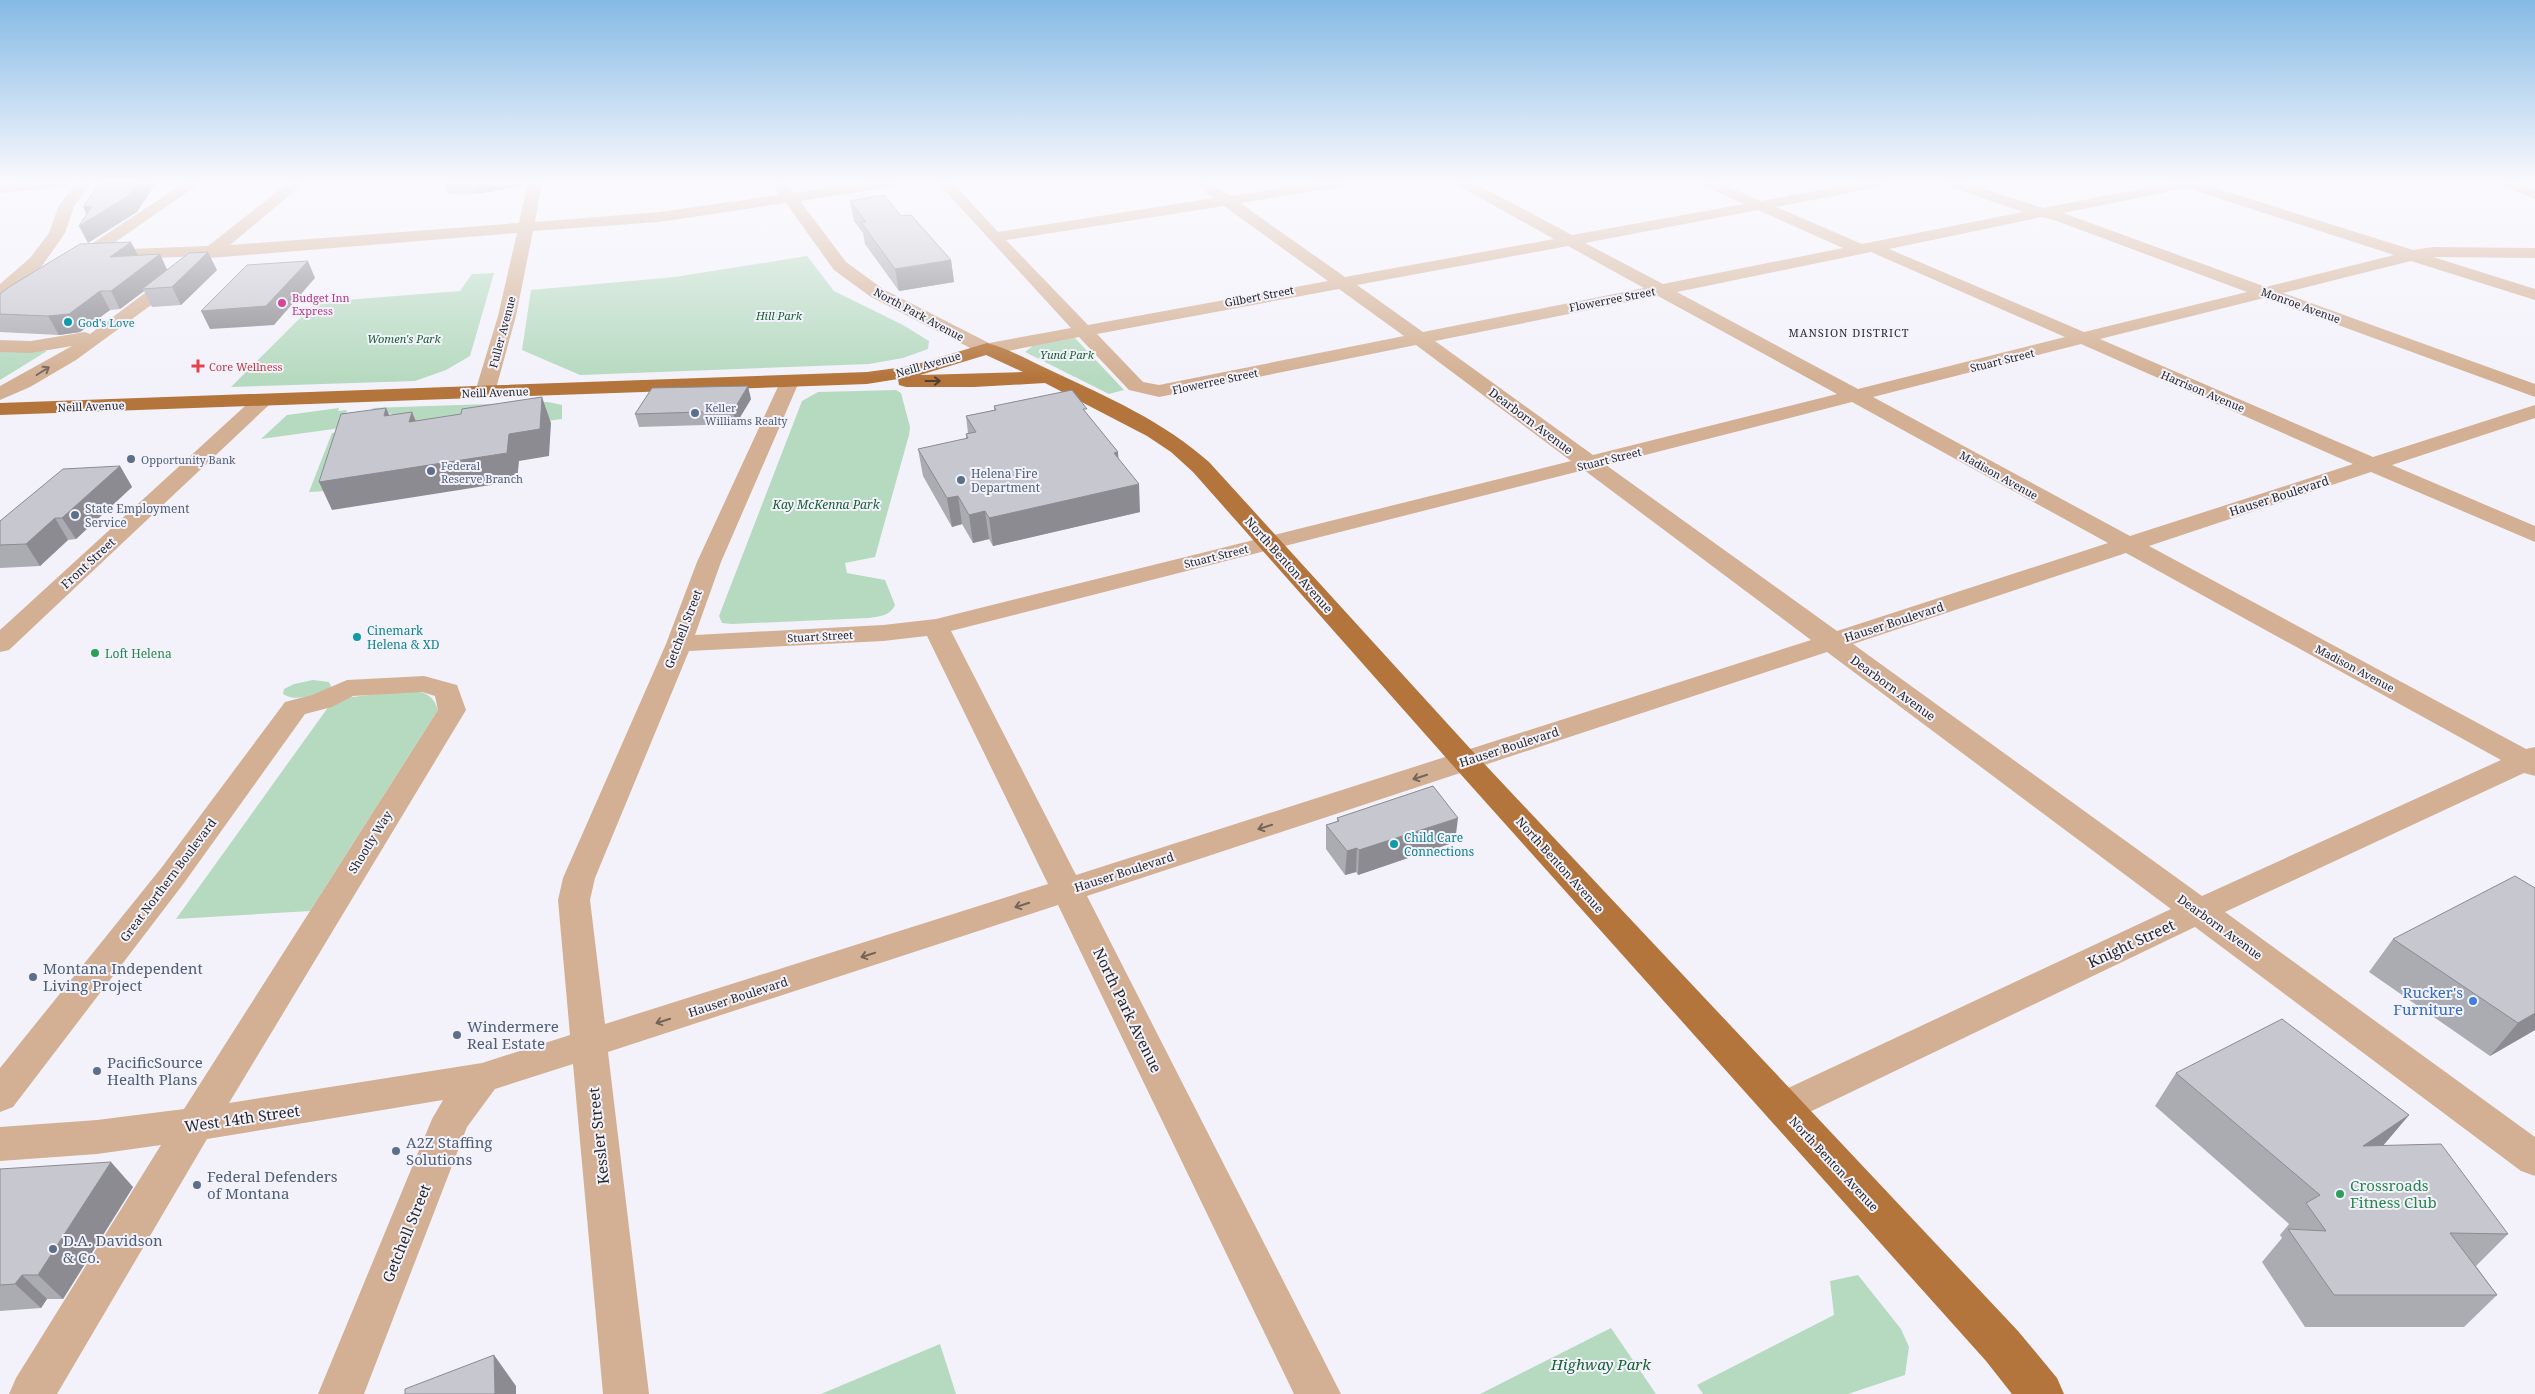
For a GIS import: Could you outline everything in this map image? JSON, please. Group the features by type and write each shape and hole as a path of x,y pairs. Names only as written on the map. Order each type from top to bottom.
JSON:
{"main road":[{"name":"North Park Avenue","path":"987,349 1048,377"},
{"name":"Neill Avenue","path":"0,409 867,378 913,371 987,349"},
{"path":"867,378 954,381 1048,377"},
{"name":"North Benton Avenue","path":"1048,377 1152,429 1174,443 1201,467 1466,762 2002,1346 2042,1394"}],"street":[{"path":"0,293 36,262 46,248"},
{"path":"96,248 87,254 212,251 251,248"},
{"path":"0,394 24,383 96,336 216,248"},
{"name":"Fuller Avenue","path":"485,392 507,316 522,248"},
{"name":"North Park Avenue","path":"827,248 840,266 862,283 987,349"},
{"path":"1005,248 1082,329"},
{"name":"Dearborn Avenue","path":"1295,248 2535,1159"},
{"name":"Gilbert Street","path":"1082,329 1525,248"},
{"name":"Madison Avenue","path":"1585,248 2129,546 2532,761"},
{"name":"Flowerree Street","path":"1082,329 1136,386 1151,391 1169,390 1865,248"},
{"name":"Harrison Avenue","path":"1865,248 2083,339 2535,535"},
{"name":"Monroe Avenue","path":"2143,248 2535,391"},
{"path":"2392,248 2535,294"},
{"name":"Stuart Street","path":"679,644 883,633 936,627 1856,397 2414,255 2433,252 2535,252"},
{"path":"987,349 1082,329"},
{"path":"0,346 38,346 96,336"},
{"name":"Getchell Street","path":"579,878 679,644 709,562 789,382"},
{"name":"Front Street","path":"0,644 264,400"},
{"name":"Hauser Boulevard","path":"482,1078 1466,762 2129,546 2535,411"},
{"name":"North Park Avenue","path":"936,627 1318,1394"},
{"name":"Shootly Way","path":"195,1125 452,710 448,691 424,684 347,688 322,701 295,708"},
{"name":"Great Northern Boulevard","path":"0,1096 173,875 295,708"},
{"name":"Knight Street","path":"1782,1108 2198,911 2532,761"},
{"name":"Kessler Street","path":"579,878 574,900 575,920 626,1394"},
{"name":"Getchell Street","path":"341,1394 451,1120 482,1078"},
{"name":"West 14th Street","path":"0,1144 126,1134 195,1125 382,1097 482,1078"},
{"path":"32,1394 195,1125"}],"green space":[{"name":"Hill Park","path":"807,256 834,291 903,325 929,341 928,349 903,358 869,364 580,375 522,350 531,290 675,277"},
{"name":"Women's Park","path":"494,273 470,356 446,370 415,381 231,387 312,306 345,300 460,291 472,274"},
{"name":"Yund Park","path":"1073,336 1124,390 1109,394 1025,352 1035,344"},
{"path":"0,350 47,351 0,380"},
{"name":"Kay McKenna Park","path":"896,390 901,393 910,427 909,435 875,557 845,563 847,573 885,580 895,605 893,609 884,615 869,618 722,623 719,616 802,401 818,392"},
{"path":"538,402 562,405 562,419 487,429"},
{"path":"519,403 448,430 371,408"},
{"path":"339,408 338,411 347,410 346,413 360,412 377,423 261,439 287,415"},
{"path":"398,424 327,491 309,492 332,433"},
{"path":"313,680 329,682 330,689 300,698 288,697 283,694 284,689 294,684"},
{"path":"403,691 425,693 432,699 438,710 310,911 176,919 329,706 344,698"},
{"path":"1858,1275 1901,1329 1909,1347 1905,1375 1848,1394 1703,1394 1697,1385 1834,1315 1830,1281"},
{"name":"Highway Park","path":"1611,1328 1656,1394 1480,1394"},
{"path":"940,1344 956,1394 821,1394"}],"building":[{"path":"73,248 123,248 110,257 160,254 111,291 100,291 69,314 48,316 0,314 0,294"},
{"path":"880,248 940,248 951,260 895,269"},
{"path":"208,252 172,287 142,289 189,253"},
{"path":"308,261 266,306 201,311 247,265"},
{"path":"748,386 733,411 635,414 652,388"},
{"path":"1072,390 1087,409 1083,409 1118,452 1114,453 1139,484 989,518 985,511 969,515 958,496 947,498 918,449 968,438 966,434 976,432 966,416 996,410 994,406"},
{"path":"542,397 540,429 509,434 507,453 319,482 341,414 386,408 384,416 412,412 409,422 461,414 462,409"},
{"path":"120,466 62,518 55,518 26,544 0,545 0,521 63,469"},
{"path":"1433,786 1458,818 1359,850 1357,848 1347,851 1326,825 1339,821 1337,818"},
{"path":"2515,876 2535,888 2535,1013 2518,1023 2393,939"},
{"name":"Crossroads Fitness Club","path":"2282,1019 2409,1115 2363,1146 2441,1144 2508,1234 2450,1233 2497,1295 2334,1295 2288,1229 2326,1231 2306,1203 2320,1195 2176,1073"},
{"path":"111,1162 38,1275 22,1275 15,1284 0,1285 0,1169"},
{"path":"494,1355 495,1394 405,1394 405,1389"}],"place":[{"name":"Budget Inn Express","path":"282,303"},
{"name":"God's Love","path":"68,322"},
{"name":"Core Wellness","path":"198,366"},
{"name":"Keller Williams Realty","path":"695,413"},
{"name":"Opportunity Bank","path":"131,459"},
{"name":"Federal Reserve Branch","path":"431,471"},
{"name":"Helena Fire Department","path":"961,480"},
{"name":"State Employment Service","path":"75,515"},
{"name":"Cinemark Helena & XD","path":"357,637"},
{"name":"Loft Helena","path":"95,653"},
{"name":"Child Care Connections","path":"1394,844"},
{"name":"Montana Independent Living Project","path":"33,977"},
{"name":"Rucker's Furniture","path":"2473,1001"},
{"name":"Windermere Real Estate","path":"457,1035"},
{"name":"PacificSource Health Plans","path":"97,1071"},
{"name":"A2Z Staffing Solutions","path":"396,1151"},
{"name":"Federal Defenders of Montana","path":"197,1185"},
{"name":"Crossroads Fitness Club","path":"2340,1194"},
{"name":"D.A. Davidson & Co.","path":"53,1249"}],"district":[{"name":"MANSION DISTRICT","path":"1849,332"}]}
